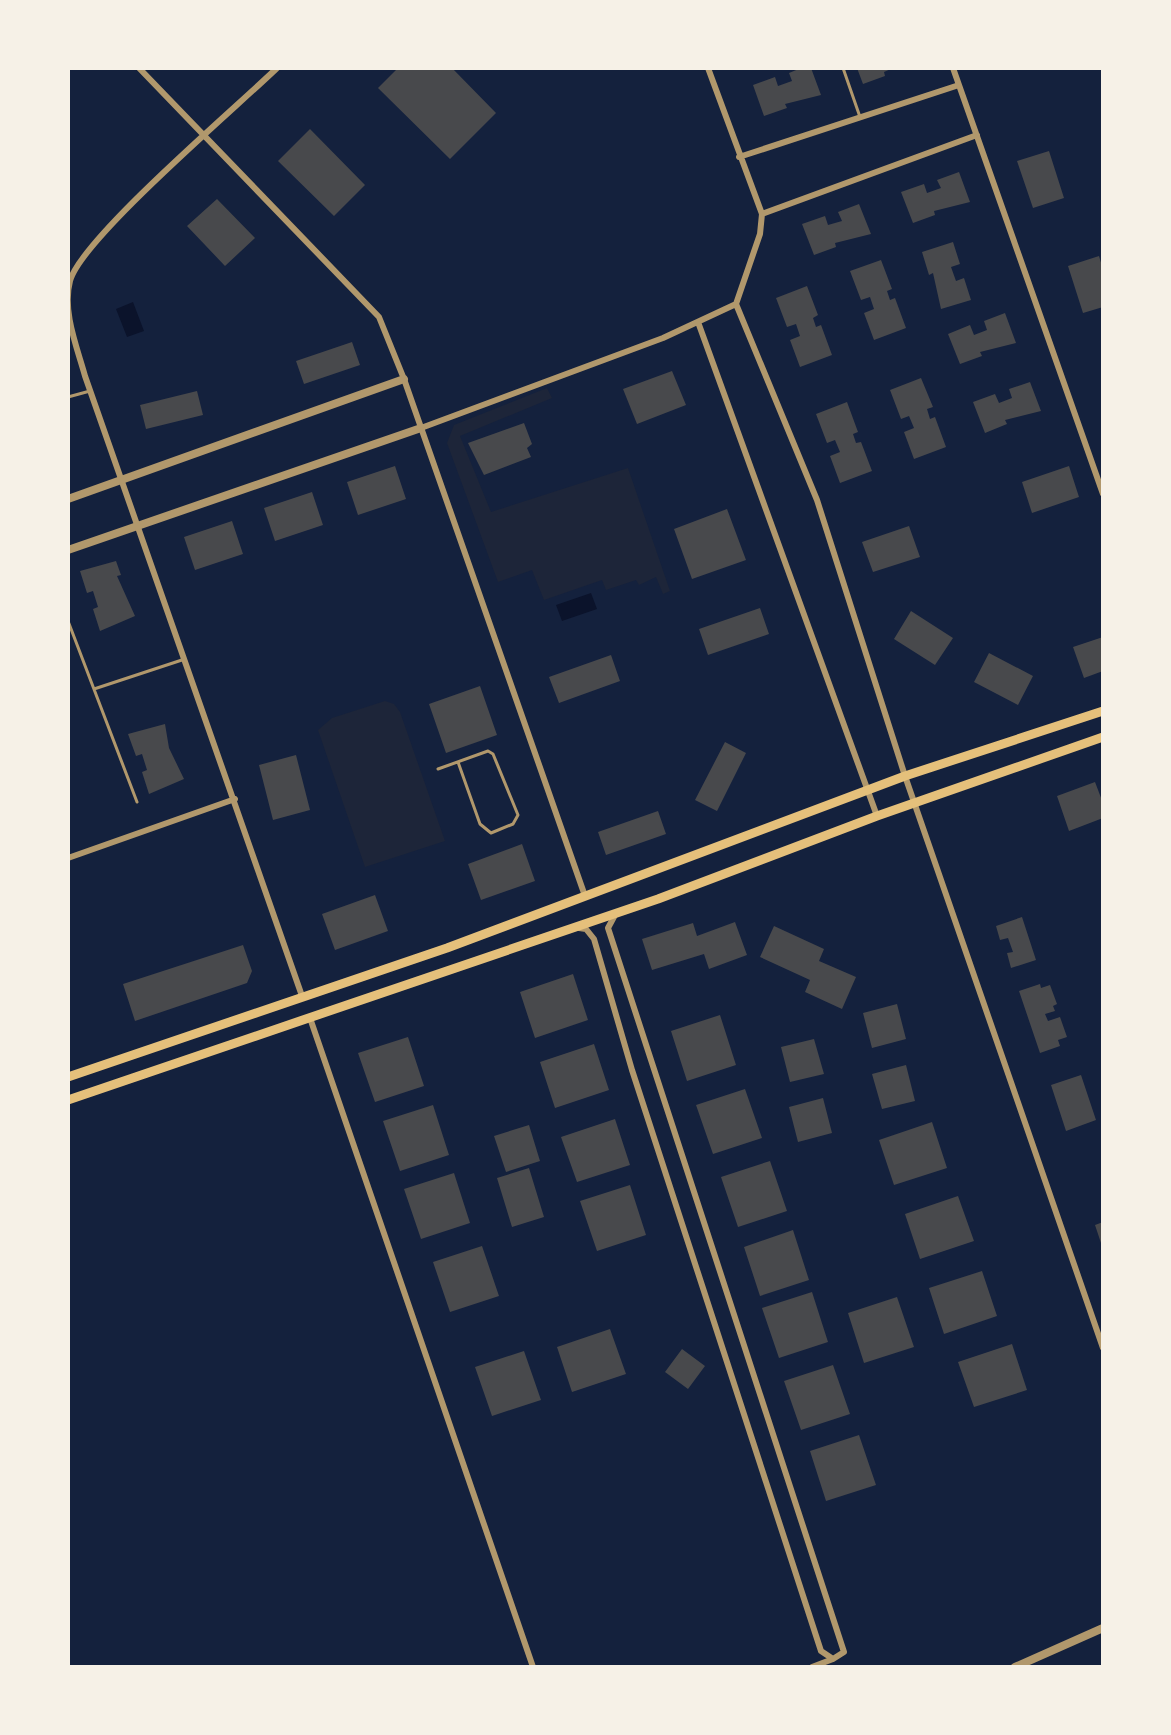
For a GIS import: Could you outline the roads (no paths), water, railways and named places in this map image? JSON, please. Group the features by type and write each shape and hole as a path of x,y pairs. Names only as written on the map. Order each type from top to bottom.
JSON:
{"main road":[{"path":"68,1077 447,948 905,776 1103,711"},
{"path":"68,1100 617,913 877,816 1103,737"}],"street":[{"path":"139,68 379,317 404,379 585,896"},
{"path":"277,68 109,227 74,269 69,283 68,310 90,391 302,996"},
{"path":"708,68 762,214 760,234 736,304 817,500 905,776 1103,1348"},
{"path":"953,68 1103,494"},
{"path":"739,157 959,85"},
{"path":"762,214 977,135"},
{"path":"68,550 421,428 663,338 736,304"},
{"path":"698,322 877,816"},
{"path":"68,499 404,379"},
{"path":"68,858 235,799"},
{"path":"617,913 608,928 844,1652 812,1667"},
{"path":"576,927 586,929 594,939 632,1070 821,1651 833,1659"},
{"path":"310,1018 533,1667"},
{"path":"1015,1667 1103,1628"}],"lane":[{"path":"843,68 860,117"},
{"path":"68,397 90,391"},
{"path":"68,621 137,802"},
{"path":"94,689 185,659"},
{"path":"438,769 488,751 495,756 518,815 513,824 491,833 480,824 458,762"}]}
